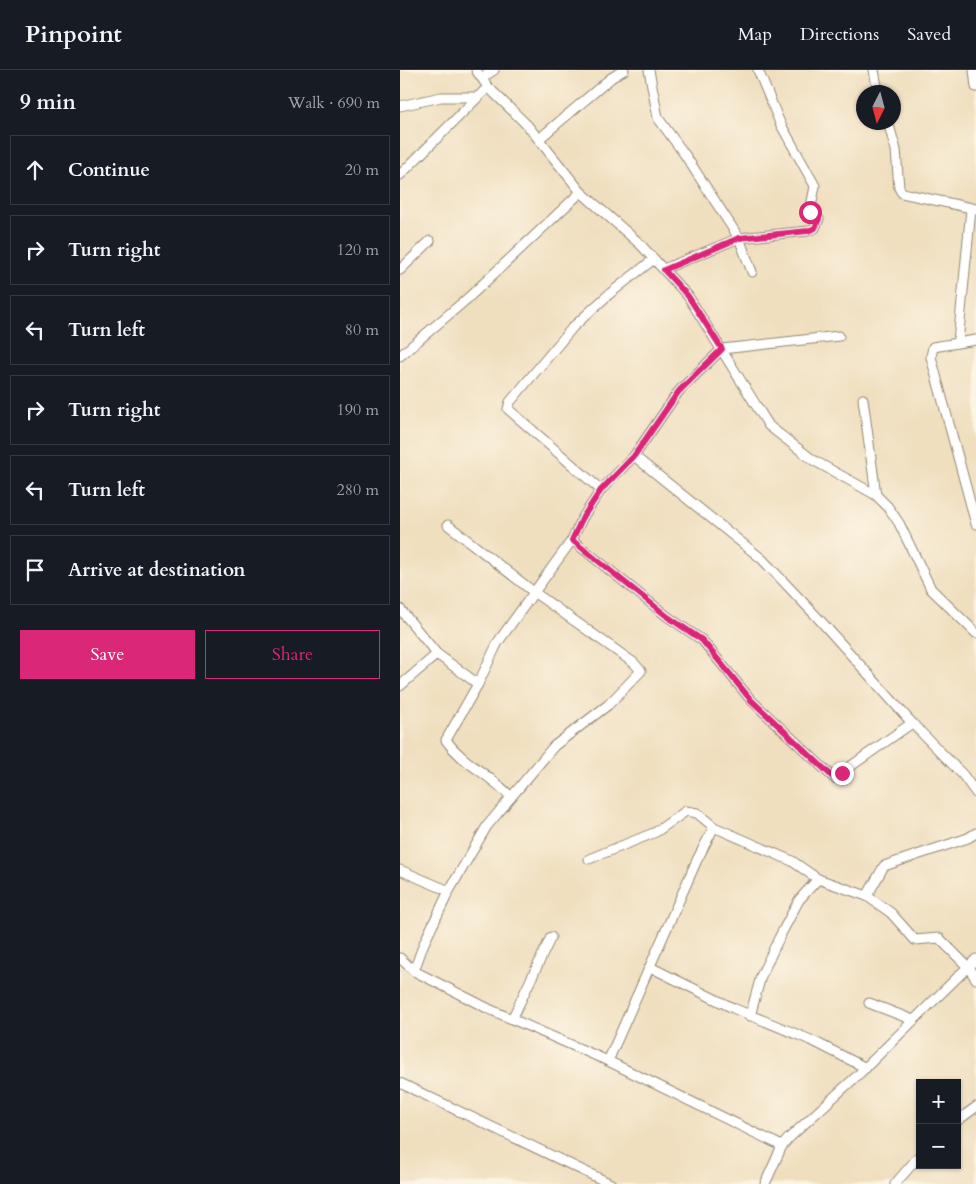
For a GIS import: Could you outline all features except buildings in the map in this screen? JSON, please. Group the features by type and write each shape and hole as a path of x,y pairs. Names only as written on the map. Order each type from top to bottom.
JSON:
{"street":[{"path":"476,70 488,87 539,139 581,192 654,259 688,296 769,426 813,460 876,494 888,507 899,523 931,589 976,633"},
{"path":"482,78 494,70"},
{"path":"539,139 611,78 624,70"},
{"path":"649,70 658,118 685,155 739,238 752,272"},
{"path":"664,270 739,238 808,231 815,228 819,219 810,212 815,186 780,123 758,70"},
{"path":"874,70 877,85"},
{"path":"974,70 976,87"},
{"path":"400,175 488,87"},
{"path":"400,106 441,98 477,97"},
{"path":"890,130 896,150 899,188 902,193 974,209 958,342"},
{"path":"400,356 468,298 581,192"},
{"path":"400,270 430,242"},
{"path":"601,490 508,409 510,402 574,327 608,295 654,259"},
{"path":"511,796 498,782 456,754 446,740 478,684 498,642 572,540 583,517 601,490 634,456 679,391 722,349 839,336"},
{"path":"976,340 958,342 949,346 933,347 931,358 976,524"},
{"path":"863,399 876,494"},
{"path":"634,456 762,559 818,618 912,723 964,775 976,793"},
{"path":"414,971 424,943 449,891 487,826 554,746 608,705 641,671 634,663 535,593 448,525"},
{"path":"572,540 668,617 702,640 751,700 834,778 912,723"},
{"path":"400,609 437,654 478,684"},
{"path":"400,686 437,654"},
{"path":"589,859 656,832 686,811 697,813 714,827 792,860 818,879 867,896 891,913 915,940 939,938 968,967 976,979"},
{"path":"608,1061 697,860 714,827"},
{"path":"867,896 884,866 968,838 976,833"},
{"path":"400,870 449,891"},
{"path":"750,1016 761,976 779,938 798,900 818,879"},
{"path":"512,1020 551,937"},
{"path":"400,958 414,971 512,1020 608,1061 782,1146"},
{"path":"765,1184 782,1146 866,1068 976,959"},
{"path":"650,967 750,1016 813,1041 866,1068"},
{"path":"869,1003 913,1020"},
{"path":"400,1083 610,1184"},
{"path":"961,1118 976,1107"},
{"path":"895,1184 916,1160"}],"route":[{"path":"810,212 819,219 815,228 808,231 739,238 664,270 688,296 722,349 679,391 634,456 601,490 583,517 572,540 668,617 702,640 751,700 834,778 842,773"}]}
